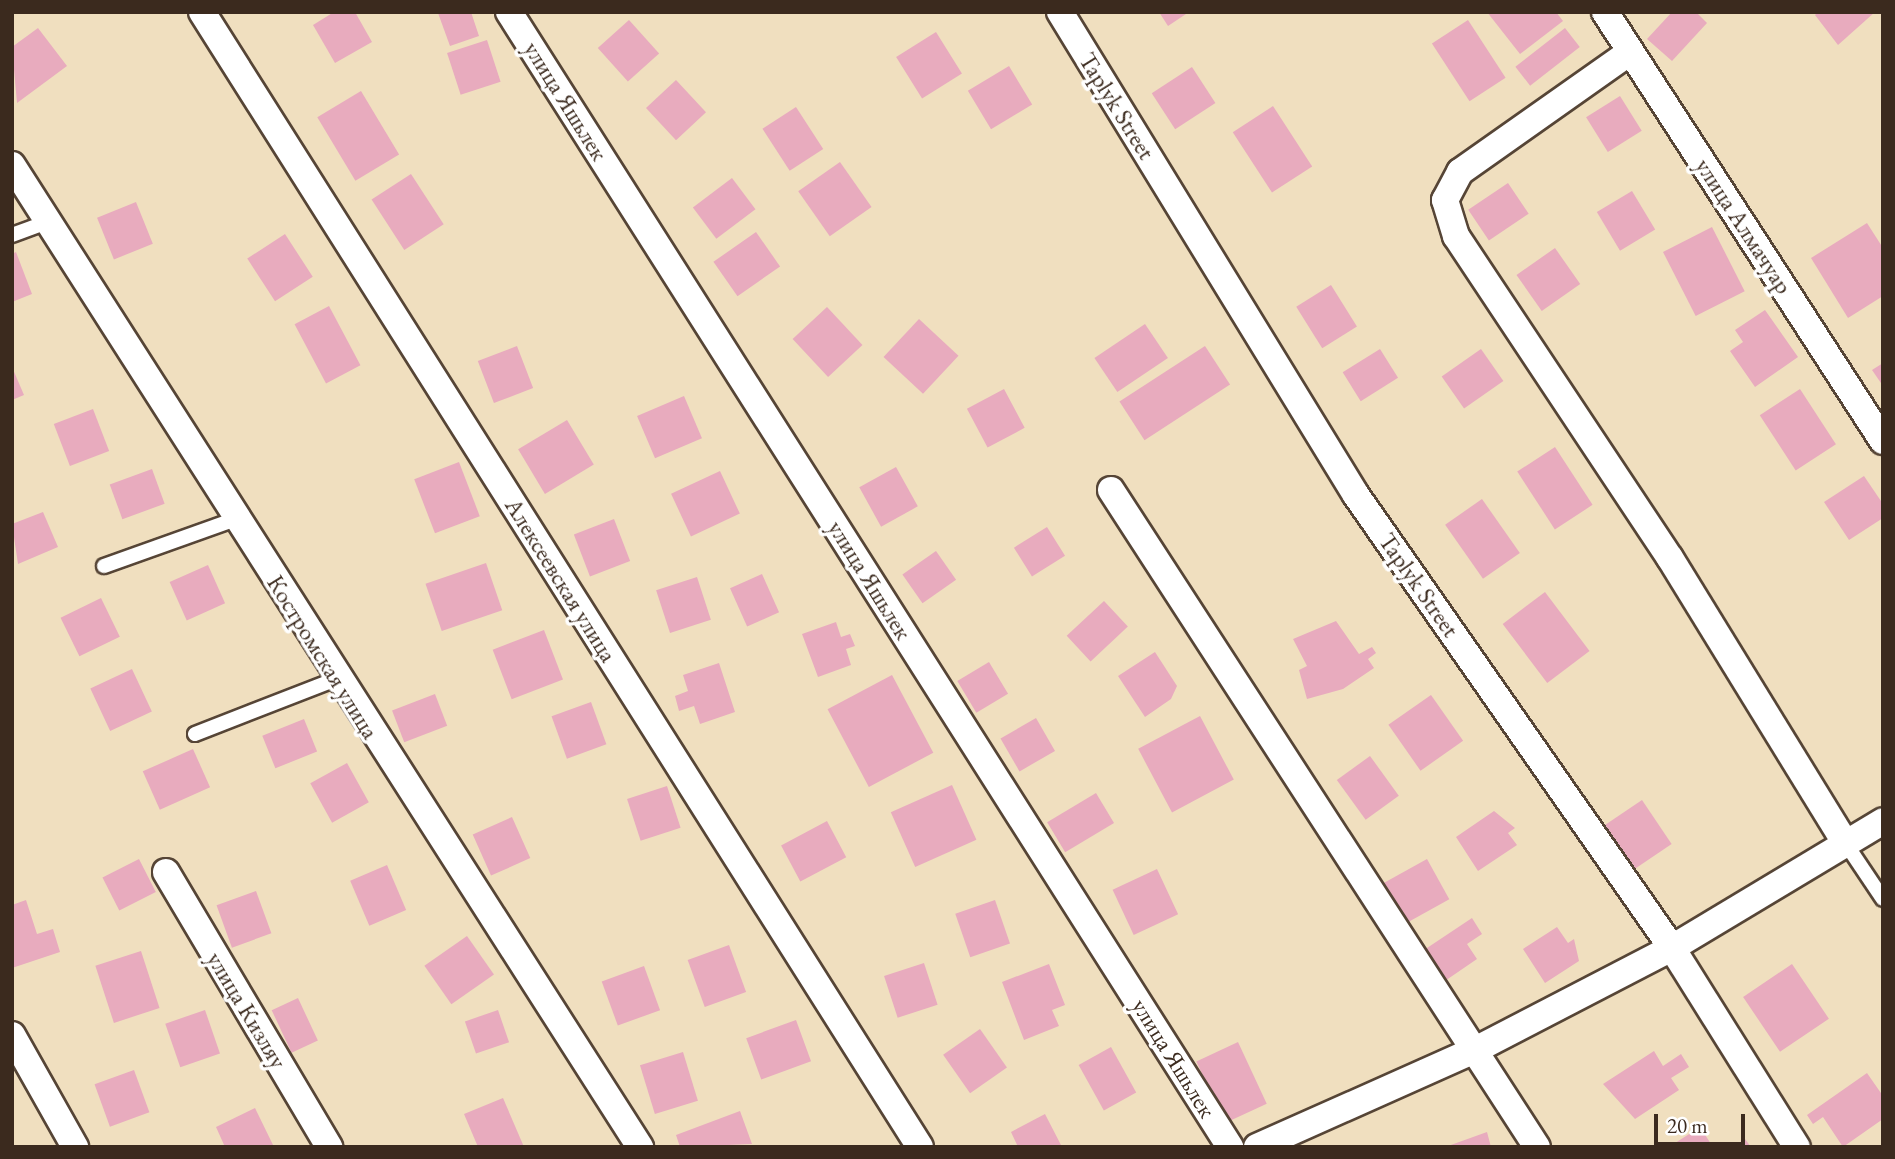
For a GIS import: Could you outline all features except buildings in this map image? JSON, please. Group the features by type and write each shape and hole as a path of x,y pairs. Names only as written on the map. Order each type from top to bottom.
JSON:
{"street":[{"name":"Алексеевская улица","path":"202,12 920,1147"},
{"name":"улица Яшьлек","path":"509,12 1230,1147"},
{"name":"Taplyk Street","path":"1060,12 1356,495 1672,948 1797,1147"},
{"name":"улица Алмачуар","path":"1605,12 1883,441"},
{"path":"1630,52 1460,173 1445,200 1456,236 1670,558 1846,844"},
{"name":"Костромская улица","path":"12,165 50,221 336,679 640,1147"},
{"path":"1111,491 1477,1049 1537,1147"},
{"path":"1257,1147 1477,1049 1672,948 1883,821"},
{"name":"улица Кизляу","path":"166,872 329,1147"},
{"path":"12,1035 75,1147"}],"lane":[{"path":"12,235 50,221"},
{"path":"104,566 236,519"},
{"path":"195,734 336,679"},
{"path":"1846,844 1883,899"}]}
